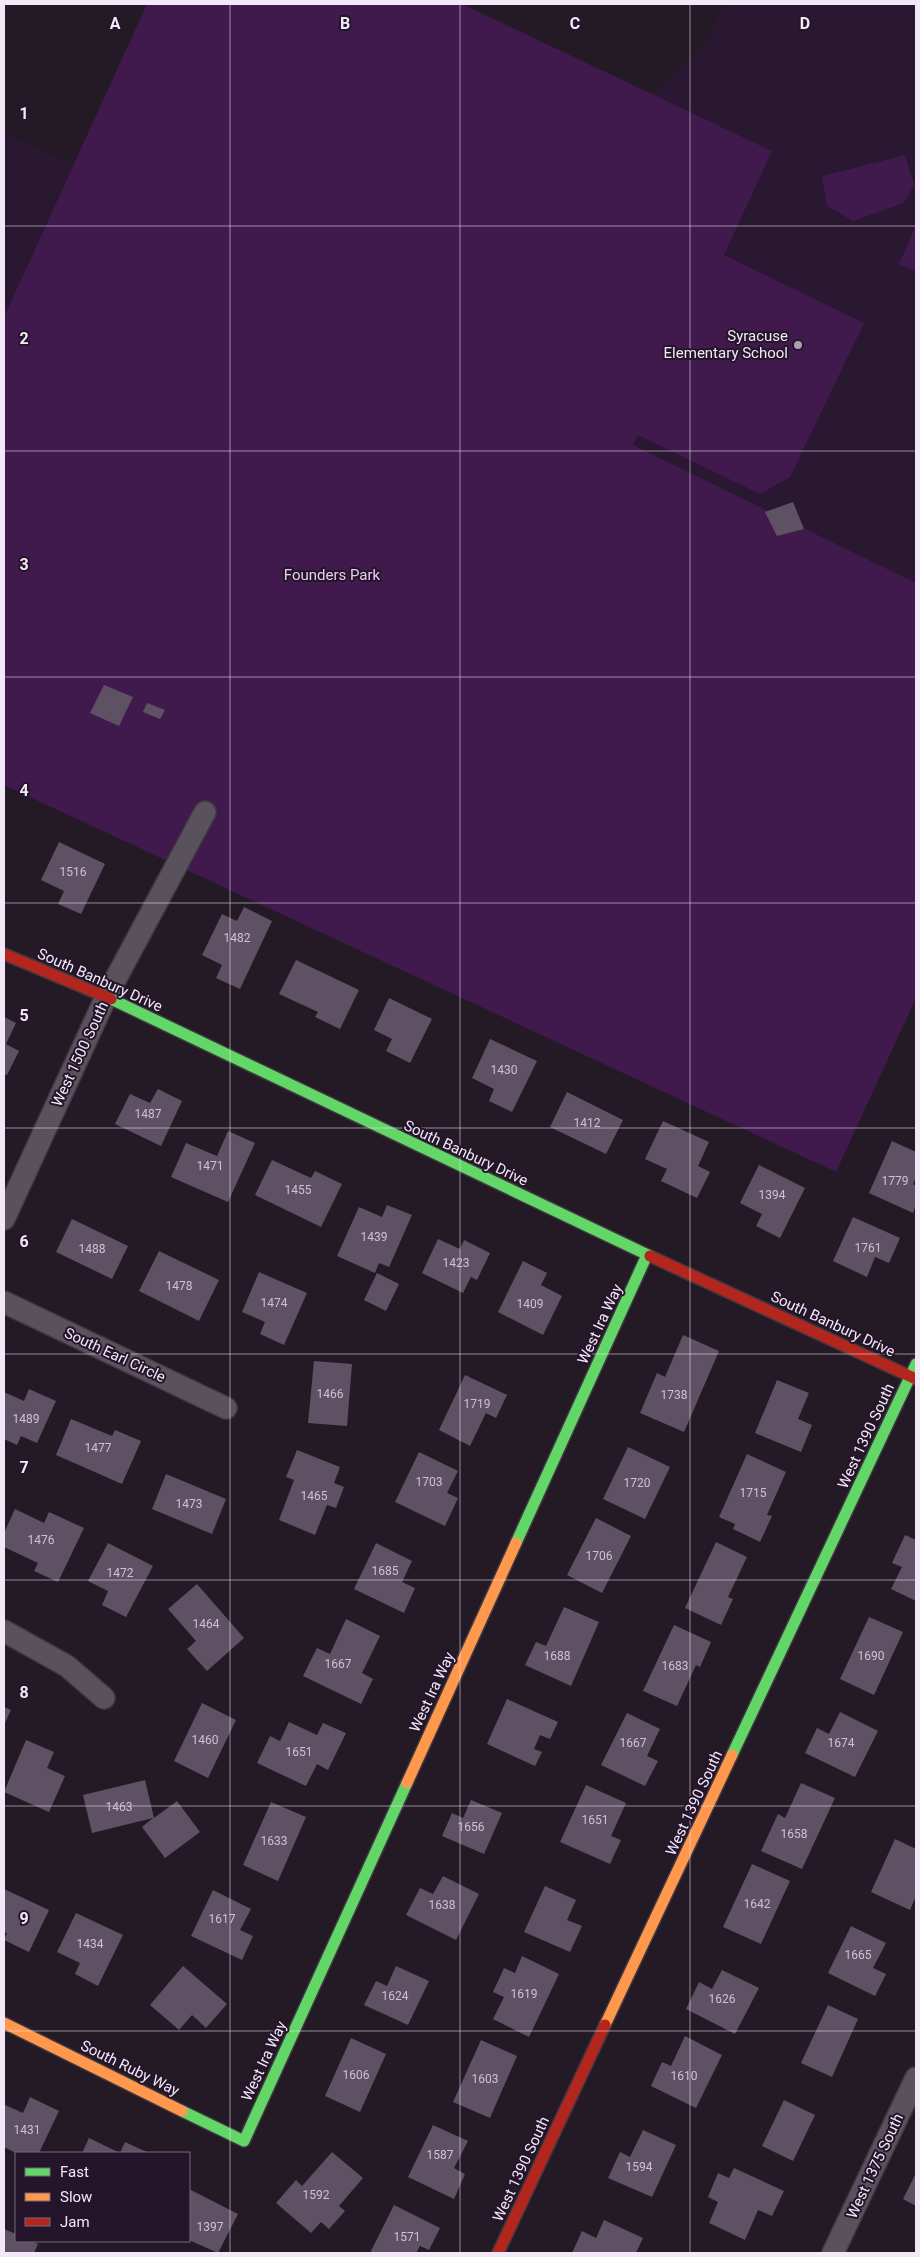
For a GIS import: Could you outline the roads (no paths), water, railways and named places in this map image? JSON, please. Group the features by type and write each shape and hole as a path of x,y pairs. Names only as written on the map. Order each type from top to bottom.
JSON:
{"street":[{"name":"West 1500 South","path":"4,1219 106,997 206,812"},
{"name":"South Banbury Drive","path":"4,954 106,997 647,1255 914,1377"},
{"name":"West Ira Way","path":"244,2141 647,1255"},
{"name":"South Earl Circle","path":"4,1302 226,1408"},
{"name":"West 1390 South","path":"498,2253 914,1377 916,1364"},
{"path":"4,1631 67,1666 104,1698"},
{"name":"South Ruby Way","path":"4,2023 244,2141"},
{"name":"West 1375 South","path":"833,2253 913,2091"}],"place":[{"name":"Syracuse Elementary School","path":"798,345"}],"park label":[{"name":"Founders Park","path":"332,575"}]}
